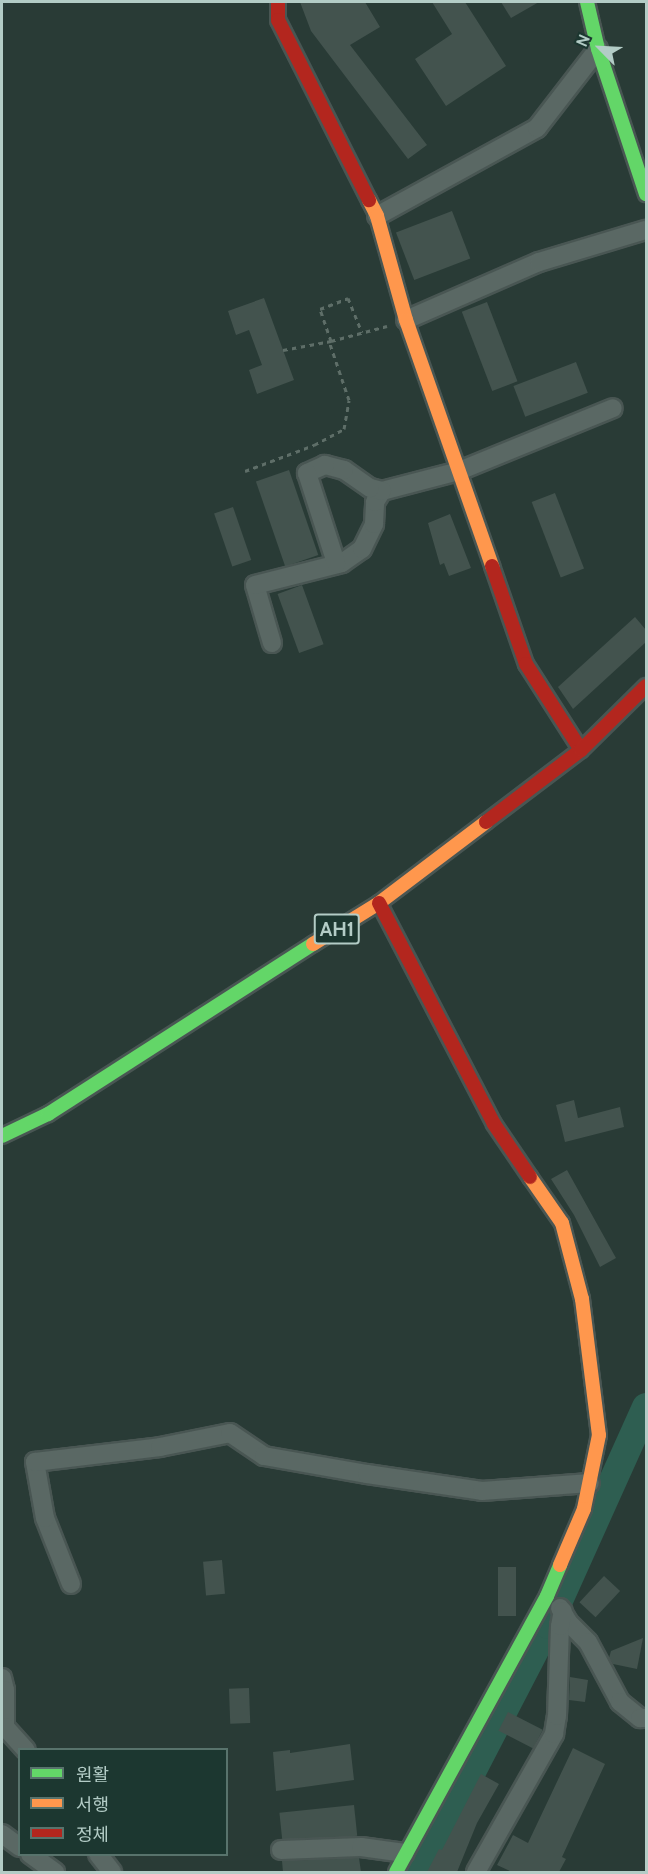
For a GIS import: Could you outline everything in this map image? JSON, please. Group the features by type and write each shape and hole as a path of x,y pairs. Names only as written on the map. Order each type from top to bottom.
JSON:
{"street":[{"path":"278,2 278,20 377,216 406,320 526,664 582,750"},
{"path":"587,2 598,49 646,194"},
{"path":"377,216 537,128 598,49"},
{"path":"406,320 539,262 646,230"},
{"path":"336,563 307,473 332,465 355,476 369,489 382,491 459,471 613,408"},
{"path":"272,643 255,585 342,563 362,549 375,524 375,502 382,491"},
{"name":"AH1","path":"2,1136 48,1114 234,993 379,903 582,750 646,686"},
{"path":"379,903 494,1125 562,1222 582,1299 599,1435 584,1509 554,1603 405,1853 396,1872"},
{"path":"71,1584 45,1518 34,1462 160,1446 230,1433 264,1456 482,1491 590,1483"},
{"path":"554,1603 568,1622 588,1642 620,1702 640,1718 646,1718"},
{"path":"476,1872 554,1734 557,1716 560,1626 554,1603"},
{"path":"2,1678 5,1690 5,1727 25,1748"},
{"path":"2,1834 18,1846"},
{"path":"281,1850 361,1847 405,1853"},
{"path":"33,1856 55,1872"},
{"path":"100,1856 112,1872"}],"path":[{"path":"245,471 314,445 344,429 349,400 320,309 348,298 362,332"},
{"path":"283,350 330,341 406,320"}],"building":[{"path":"300,2 365,2 380,27 350,45 427,145 408,159 311,31"},
{"path":"432,2 465,2 506,66 446,106 415,59 452,34"},
{"path":"501,2 539,2 511,18"},
{"path":"452,211 470,259 414,280 396,233"},
{"path":"264,298 294,380 257,394 249,370 262,365 249,330 236,335 228,311"},
{"path":"487,302 517,381 492,391 462,312"},
{"path":"576,362 588,393 525,417 513,386"},
{"path":"289,470 318,555 285,566 256,481"},
{"path":"555,493 584,569 561,578 532,502"},
{"path":"233,507 251,560 232,566 214,514"},
{"path":"450,514 471,568 449,576 444,563 440,565 428,523"},
{"path":"302,585 324,644 299,653 278,594"},
{"path":"635,617 646,630 646,642 573,709 558,687"},
{"path":"574,1100 578,1118 620,1107 624,1127 565,1142 556,1105"},
{"path":"567,1170 616,1258 600,1267 574,1215 551,1179"},
{"path":"222,1560 225,1594 206,1596 203,1562"},
{"path":"498,1567 516,1567 516,1616 498,1616"},
{"path":"604,1576 620,1591 596,1617 579,1602"},
{"path":"643,1638 637,1669 613,1664 609,1658 611,1651"},
{"path":"570,1677 588,1680 585,1702 569,1700"},
{"path":"249,1688 250,1723 230,1724 229,1689"},
{"path":"508,1712 543,1730 533,1748 498,1731"},
{"path":"350,1744 354,1780 276,1791 273,1752 290,1750 290,1753"},
{"path":"573,1748 605,1764 562,1857 566,1859 559,1872 512,1872 497,1865 513,1835 528,1843"},
{"path":"481,1774 499,1784 477,1823 457,1872 427,1872 439,1849 442,1850"},
{"path":"354,1805 357,1836 283,1844 279,1813"},
{"path":"359,1858 361,1872 283,1872 282,1861"}],"waterway":[{"path":"420,1872 548,1625 646,1407"}],"traffic: fast":[{"path":"587,2 598,49 646,194"},
{"path":"2,1136 48,1114 313,944"},
{"path":"396,1872 547,1596 560,1565"}],"traffic: slow":[{"path":"369,200 377,216 406,320 492,566"},
{"path":"313,944 379,903 486,822"},
{"path":"530,1177 562,1223 582,1299 599,1435 584,1509 560,1565"}],"traffic: jam":[{"path":"278,2 278,20 369,200"},
{"path":"492,566 526,664 581,750"},
{"path":"486,822 581,750 646,686"},
{"path":"379,903 494,1124 530,1177"}]}
